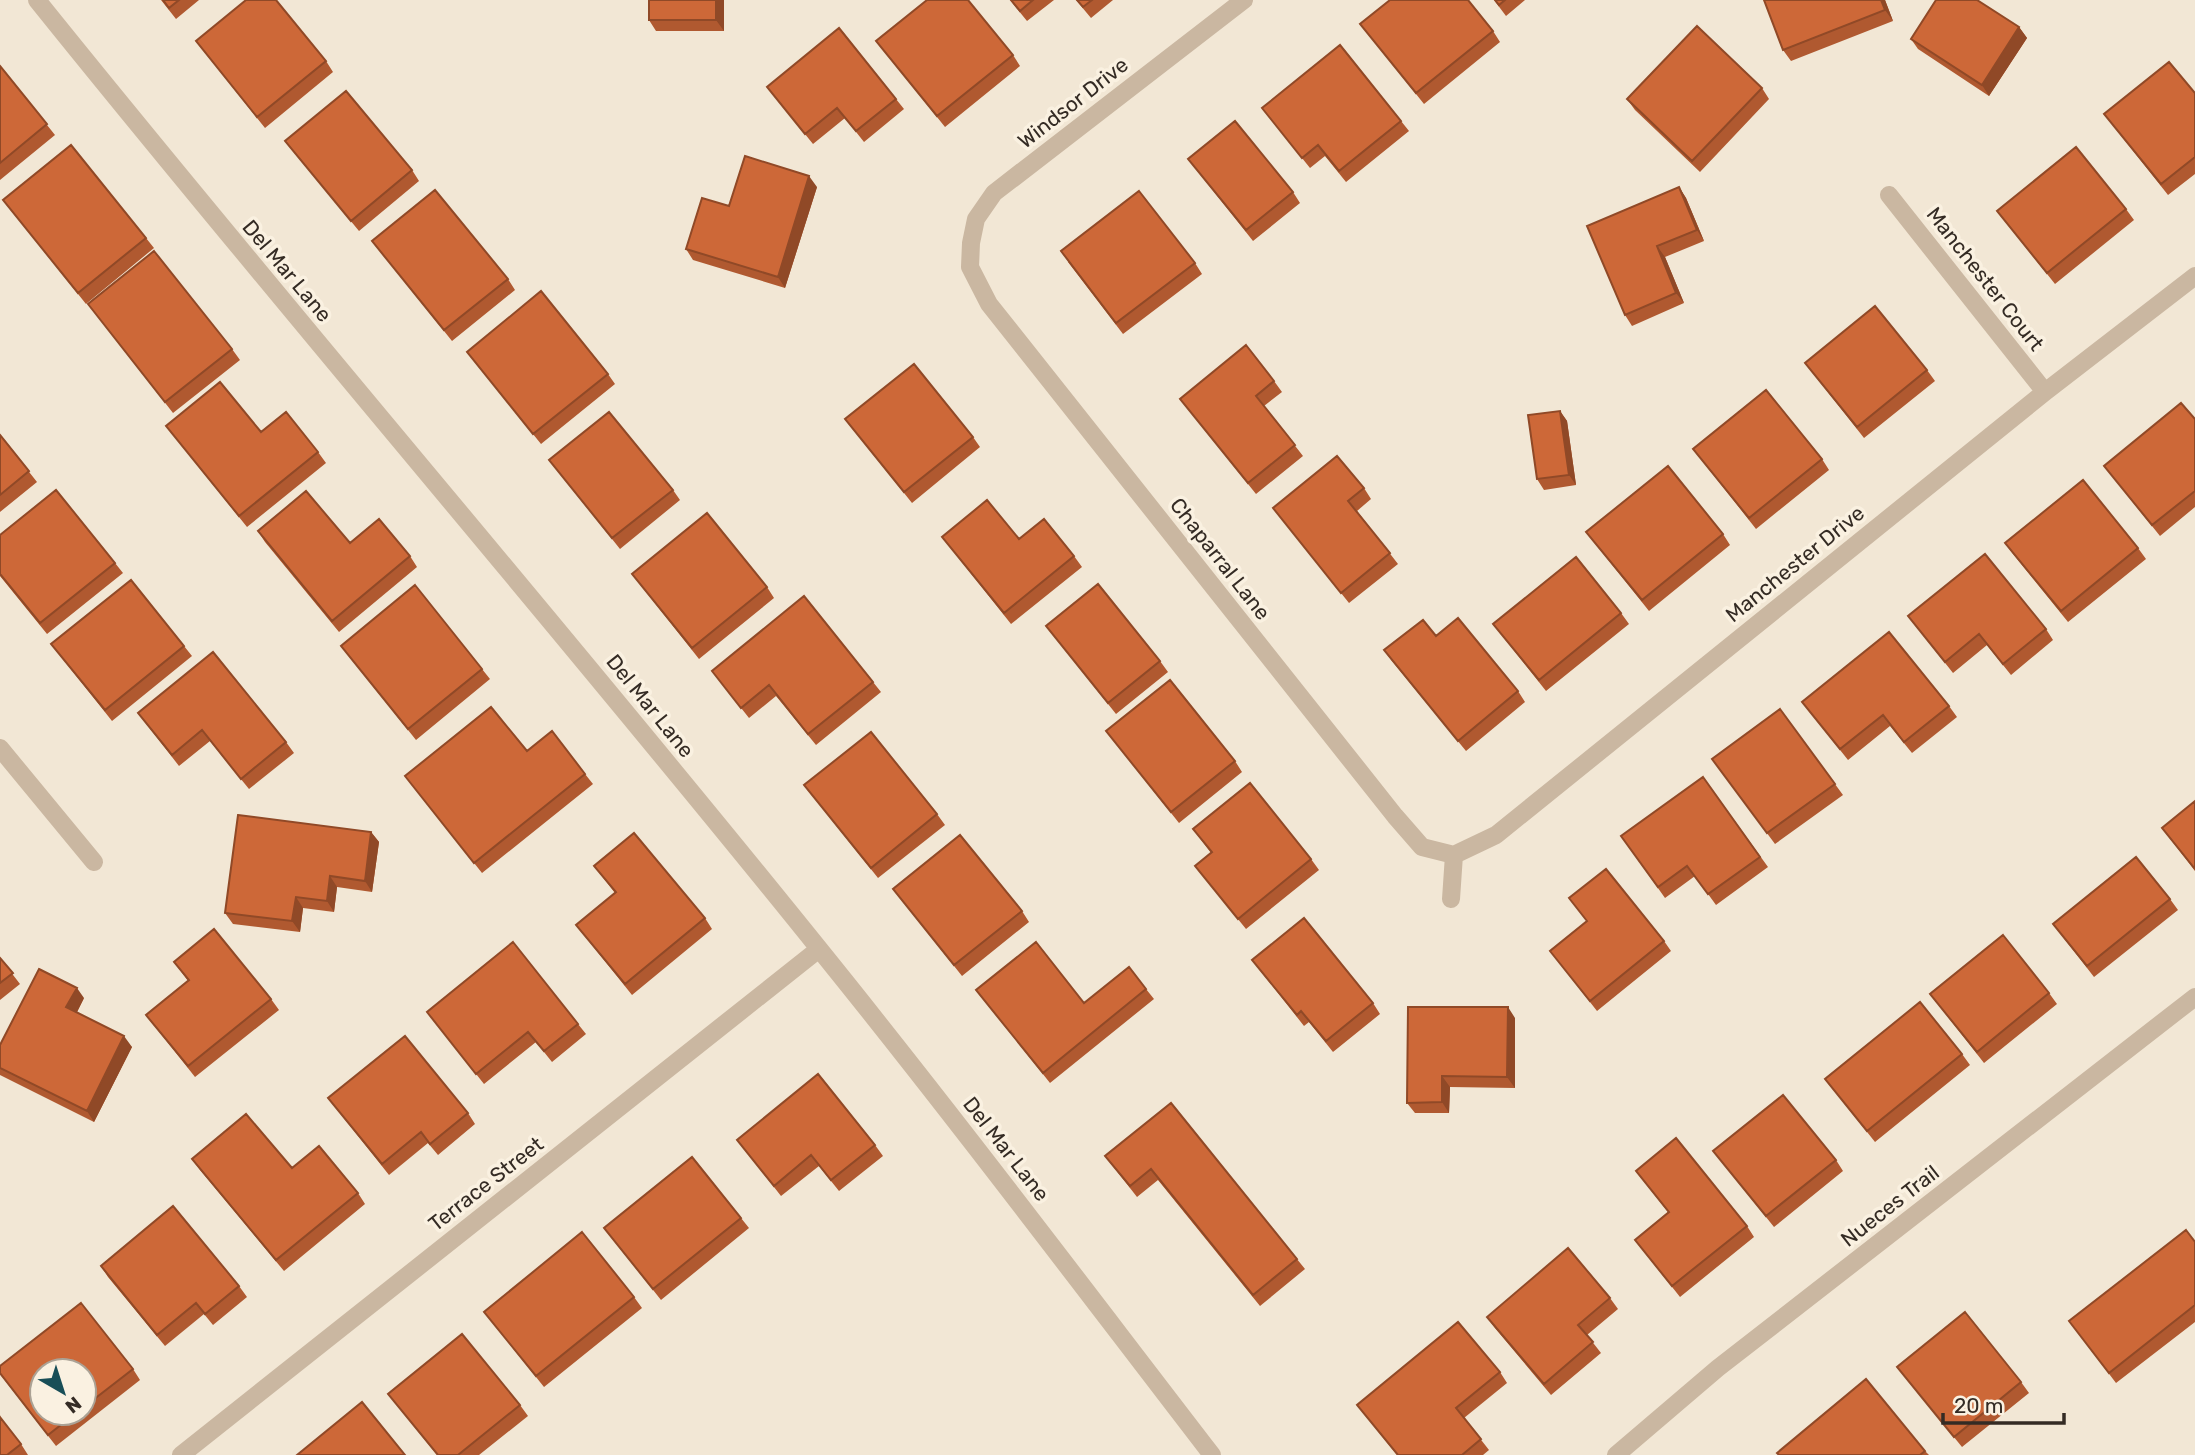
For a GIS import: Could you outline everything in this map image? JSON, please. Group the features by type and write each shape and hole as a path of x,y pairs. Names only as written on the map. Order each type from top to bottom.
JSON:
{"street":[{"name":"Del Mar Lane","path":"37,0 194,196 589,668 819,949 947,1109 1212,1455"},
{"name":"Windsor Drive","path":"970,267 976,219 994,193 1244,0"},
{"name":"Manchester Court","path":"1889,195 2045,392"},
{"name":"Chaparral Lane","path":"970,267 989,304 1395,816 1422,847 1454,855"},
{"name":"Manchester Drive","path":"1454,855 1496,835 2045,392 2195,276"},
{"path":"0,748 94,862"},
{"path":"1451,899 1454,855"},
{"name":"Terrace Street","path":"181,1455 819,949"},
{"name":"Nueces Trail","path":"1616,1455 1718,1368 2195,998"}],"building":[{"path":"163,0 179,0 169,8"},
{"path":"246,0 276,0 326,61 257,117 196,41"},
{"path":"649,0 716,0 716,20 649,20"},
{"path":"927,0 968,0 1013,55 937,116 876,41"},
{"path":"1011,0 1033,0 1020,11"},
{"path":"1077,0 1092,0 1083,7"},
{"path":"1390,0 1468,0 1493,31 1416,93 1360,24"},
{"path":"1764,0 1881,0 1885,10 1783,50"},
{"path":"1936,0 1977,0 2019,27 1982,85 1911,39"},
{"path":"1697,26 1762,88 1692,161 1627,99"},
{"path":"839,28 896,99 856,131 837,108 805,134 767,87"},
{"path":"1340,45 1401,121 1339,171 1318,145 1302,158 1262,108"},
{"path":"2169,62 2195,93 2195,157 2161,184 2104,114"},
{"path":"0,66 47,124 0,163"},
{"path":"346,91 412,170 351,221 285,141"},
{"path":"1235,121 1293,192 1246,230 1188,159"},
{"path":"71,145 146,238 78,293 3,200"},
{"path":"2076,147 2126,209 2047,273 1997,211"},
{"path":"745,156 809,176 778,277 686,249 702,198 729,206"},
{"path":"1679,187 1697,230 1657,246 1676,293 1625,315 1587,226"},
{"path":"435,190 508,279 444,330 372,241"},
{"path":"1139,191 1195,263 1116,323 1061,251"},
{"path":"154,251 232,349 165,402 88,304"},
{"path":"541,291 608,374 533,434 467,352"},
{"path":"1875,306 1927,370 1857,427 1805,363"},
{"path":"1246,345 1274,381 1256,396 1295,445 1248,483 1180,399"},
{"path":"914,364 973,437 904,492 845,419"},
{"path":"220,382 261,432 286,412 318,452 239,516 166,426"},
{"path":"1766,390 1822,459 1749,518 1693,449"},
{"path":"2181,403 2195,419 2195,491 2152,525 2104,466"},
{"path":"1560,411 1569,475 1537,479 1528,415"},
{"path":"609,412 673,490 612,538 549,460"},
{"path":"0,435 29,471 0,495"},
{"path":"1337,456 1364,488 1348,501 1390,553 1341,593 1273,508"},
{"path":"1668,466 1723,534 1642,600 1586,532"},
{"path":"2083,480 2138,548 2061,611 2005,543"},
{"path":"56,490 115,563 40,623 0,574 0,535"},
{"path":"306,491 350,543 379,519 410,556 332,621 258,531"},
{"path":"987,500 1019,539 1044,519 1074,556 1004,613 942,537"},
{"path":"707,513 767,587 692,648 632,574"},
{"path":"1985,554 2046,629 2003,664 1979,634 1945,662 1908,616"},
{"path":"1576,557 1621,613 1539,680 1493,624"},
{"path":"131,580 184,646 105,710 51,644"},
{"path":"1098,584 1160,661 1108,703 1046,626"},
{"path":"415,585 482,669 408,729 341,646"},
{"path":"804,596 873,682 808,734 769,685 741,708 712,671"},
{"path":"1458,618 1518,691 1458,741 1384,650 1423,620 1436,636"},
{"path":"1889,632 1949,706 1904,742 1883,715 1840,749 1802,702"},
{"path":"213,652 286,742 241,779 202,730 172,755 138,713"},
{"path":"1170,680 1235,761 1171,812 1106,731"},
{"path":"491,707 527,751 552,731 585,774 474,863 405,776"},
{"path":"1780,709 1835,784 1767,833 1712,759"},
{"path":"871,732 937,814 871,868 804,785"},
{"path":"1703,777 1760,857 1708,894 1687,866 1658,887 1621,836"},
{"path":"1250,783 1311,859 1238,919 1195,866 1212,852 1193,829"},
{"path":"2195,801 2195,869 2162,828"},
{"path":"238,815 371,832 365,881 330,876 327,901 296,897 292,921 225,913"},
{"path":"634,833 705,918 625,984 576,925 616,892 594,866"},
{"path":"960,835 1022,911 954,965 893,889"},
{"path":"2136,857 2170,899 2087,966 2053,924"},
{"path":"1606,869 1664,941 1590,1001 1550,951 1587,921 1569,898"},
{"path":"1304,918 1373,1003 1326,1041 1301,1011 1297,1015 1252,960"},
{"path":"214,929 271,999 188,1066 146,1015 189,980 174,962"},
{"path":"2003,935 2049,993 1977,1052 1930,994"},
{"path":"513,942 578,1024 544,1051 528,1032 476,1074 427,1012"},
{"path":"1036,942 1084,1003 1129,967 1146,989 1043,1073 976,990"},
{"path":"0,958 13,973 0,983"},
{"path":"39,969 77,988 66,1007 124,1036 87,1111 0,1068 0,1045"},
{"path":"1920,1002 1962,1054 1867,1131 1825,1079"},
{"path":"1408,1007 1508,1007 1507,1077 1442,1076 1442,1102 1407,1103"},
{"path":"405,1036 468,1113 430,1144 421,1132 382,1164 328,1098"},
{"path":"818,1074 875,1145 831,1180 811,1155 774,1186 737,1140"},
{"path":"1783,1095 1836,1160 1766,1216 1713,1151"},
{"path":"1171,1103 1297,1259 1253,1295 1151,1169 1130,1186 1105,1156"},
{"path":"246,1114 292,1168 319,1146 358,1193 276,1260 192,1159"},
{"path":"1676,1138 1747,1226 1672,1286 1635,1240 1669,1212 1636,1171"},
{"path":"692,1157 741,1218 653,1289 604,1228"},
{"path":"173,1206 239,1286 205,1314 196,1303 157,1335 101,1266"},
{"path":"2186,1230 2195,1242 2195,1305 2109,1373 2069,1321"},
{"path":"582,1232 634,1297 536,1376 484,1312"},
{"path":"1568,1248 1610,1298 1578,1325 1593,1342 1544,1384 1487,1317"},
{"path":"81,1303 133,1369 98,1396 98,1357 28,1357 28,1409 0,1373 0,1366"},
{"path":"1965,1312 2021,1382 1954,1437 1897,1367"},
{"path":"1458,1322 1500,1372 1456,1408 1481,1439 1462,1455 1398,1455 1357,1405"},
{"path":"462,1334 520,1405 458,1455 438,1455 388,1394"},
{"path":"1866,1379 1925,1451 1920,1455 1777,1453"},
{"path":"362,1402 405,1455 297,1455"},
{"path":"0,1417 21,1444 7,1455 0,1455"},
{"path":"42,1427 58,1427 48,1435"}]}
